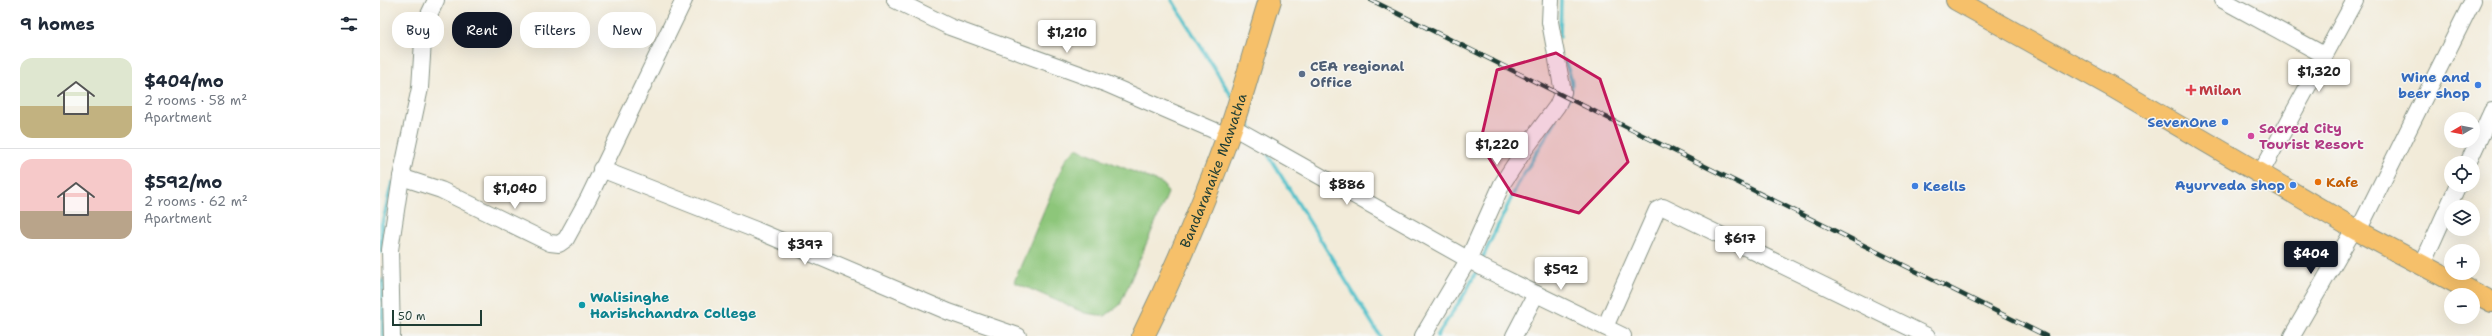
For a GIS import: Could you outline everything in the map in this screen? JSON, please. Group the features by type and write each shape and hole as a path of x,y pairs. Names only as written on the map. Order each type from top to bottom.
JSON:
{"highway":[{"name":"Bandaranaike Mawatha","path":"1144,336 1189,236 1229,131 1270,0"}],"main road":[{"path":"1962,2 2114,88 2356,230 2492,302"}],"street":[{"path":"392,336 390,250 401,177 420,88 424,24 436,0"},
{"path":"401,177 441,190 550,243 559,244 566,239 684,0"},
{"path":"895,0 950,27 1107,84 1283,153 1476,264 1623,336"},
{"path":"1423,336 1476,264 1502,184 1525,149 1558,106 1563,92 1550,22 1551,0"},
{"path":"2223,0 2324,55"},
{"path":"2260,174 2355,0"},
{"path":"2292,336 2356,230 2473,0"},
{"path":"2471,156 2492,111"},
{"path":"601,169 756,230 948,312 1018,336"},
{"path":"2422,265 2455,192"},
{"path":"1605,327 1657,210 1663,207 1927,336"},
{"path":"1514,336 1536,294"}],"highlighted area":[{"path":"1556,53 1600,79 1628,162 1579,213 1512,194 1480,144 1497,70"}],"green space":[{"path":"1076,148 1163,184 1168,193 1120,305 1105,316 1085,313 1014,282 1066,158"}],"waterway":[{"path":"1172,0 1232,97"},
{"path":"1560,37 1561,0"},
{"path":"1564,60 1572,80 1570,96 1567,101"},
{"path":"1244,116 1253,131"},
{"path":"1481,261 1518,184 1556,120"},
{"path":"1267,153 1380,336"},
{"path":"382,252 382,224 392,183"},
{"path":"1437,336 1467,290 1478,268"},
{"path":"383,280 383,336"}],"railway":[{"path":"1371,0 2046,336"}],"place":[{"name":"CEA regional Office","path":"1302,74"},
{"name":"Wine and beer shop","path":"2478,85"},
{"name":"Milan","path":"2191,90"},
{"name":"SevenOne","path":"2225,122"},
{"name":"Sacred City Tourist Resort","path":"2251,136"},
{"name":"Kafe","path":"2318,182"},
{"name":"Ayurveda shop","path":"2293,185"},
{"name":"Keells","path":"1915,186"},
{"name":"Walisinghe Harishchandra College","path":"582,305"}]}
